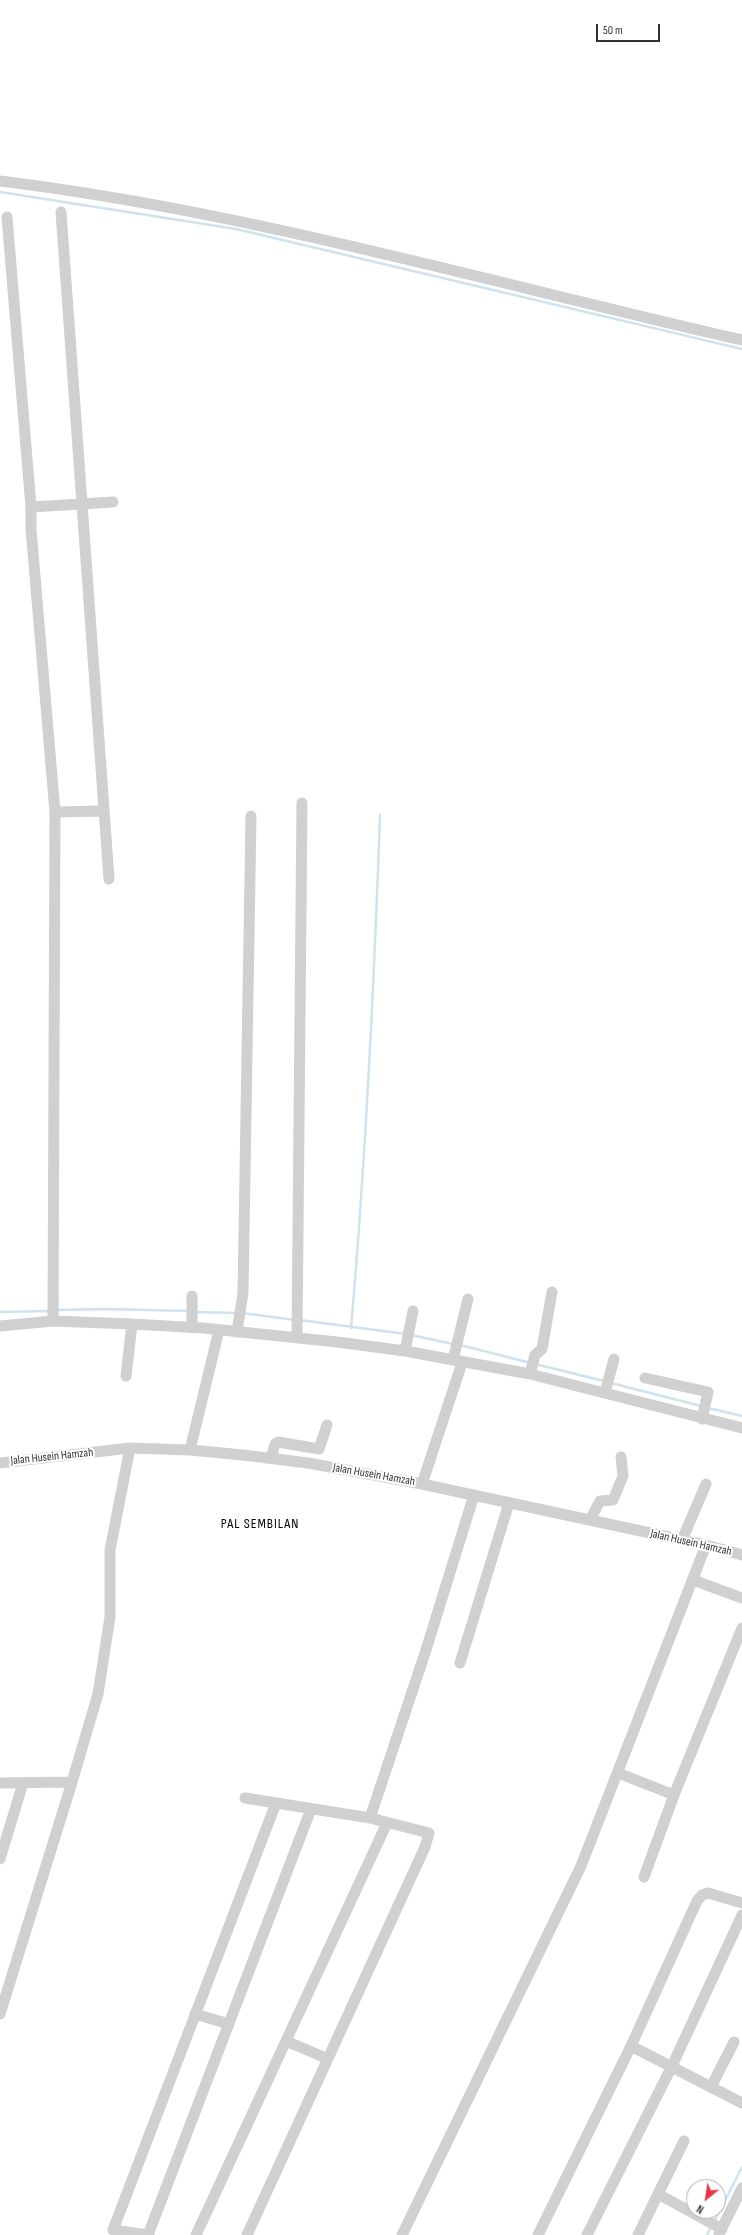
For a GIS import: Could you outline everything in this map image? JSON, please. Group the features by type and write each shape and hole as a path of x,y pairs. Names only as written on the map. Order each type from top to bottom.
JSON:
{"street":[{"path":"0,181 162,205 270,227 742,340"},
{"path":"60,212 109,879"},
{"path":"7,217 31,507 31,529 43,681 55,812 55,1301 53,1321"},
{"path":"31,507 113,502"},
{"path":"297,1335 299,1315 302,803"},
{"path":"55,812 104,811"},
{"path":"238,1330 242,1307 248,1094 251,816"},
{"path":"530,1371 534,1355 542,1349 552,1292"},
{"path":"192,1296 192,1327"},
{"path":"422,1484 457,1360 459,1338 468,1299"},
{"path":"406,1349 413,1311"},
{"path":"0,1326 53,1321 192,1327 297,1335 406,1349 457,1360 530,1371 702,1416 742,1428"},
{"path":"126,1376 132,1324"},
{"path":"190,1450 219,1330"},
{"path":"606,1391 614,1359"},
{"path":"646,1378 708,1392 702,1416"},
{"path":"271,1458 275,1444 278,1442 319,1448 327,1425"},
{"path":"0,2012 98,1694 110,1616 110,1550 130,1448"},
{"name":"Jalan Husein Hamzah","path":"0,1463 130,1448 190,1450 271,1458 308,1463 510,1502 706,1545 742,1555"},
{"path":"590,1520 600,1501 613,1500 623,1476 621,1457"},
{"path":"682,1540 706,1484"},
{"path":"370,1818 426,1650 474,1496"},
{"path":"460,1663 510,1502"},
{"path":"402,2235 581,1866 706,1545"},
{"path":"693,1580 742,1598"},
{"path":"644,1877 674,1795 742,1628"},
{"path":"618,1773 674,1795"},
{"path":"0,1783 72,1782"},
{"path":"0,1859 23,1783"},
{"path":"245,1798 370,1818 429,1833 425,1847 326,2058 247,2235"},
{"path":"276,1803 113,2230 122,2233 148,2234 311,1809"},
{"path":"196,2235 387,1823"},
{"path":"538,2235 631,2046 697,1901 702,1895 708,1893 742,1903"},
{"path":"587,2235 672,2066 742,1915"},
{"path":"195,2014 229,2024"},
{"path":"286,2041 326,2058"},
{"path":"711,2087 734,2042"},
{"path":"631,2046 742,2103"},
{"path":"638,2235 684,2141"},
{"path":"658,2194 718,2229 742,2188"}],"waterway":[{"path":"0,192 236,229 742,349"},
{"path":"351,1328 369,1072 380,815"},
{"path":"56,1310 105,1309 189,1311"},
{"path":"0,1312 49,1311"},
{"path":"194,1312 237,1313"},
{"path":"242,1313 295,1320"},
{"path":"300,1320 406,1334"},
{"path":"411,1335 453,1344"},
{"path":"460,1345 531,1363"},
{"path":"535,1364 604,1381"},
{"path":"611,1383 701,1406"},
{"path":"708,1408 742,1416"},
{"path":"714,2222 742,2167"},
{"path":"707,2235 711,2227"}],"district":[{"name":"PAL SEMBILAN","path":"260,1524"}]}
